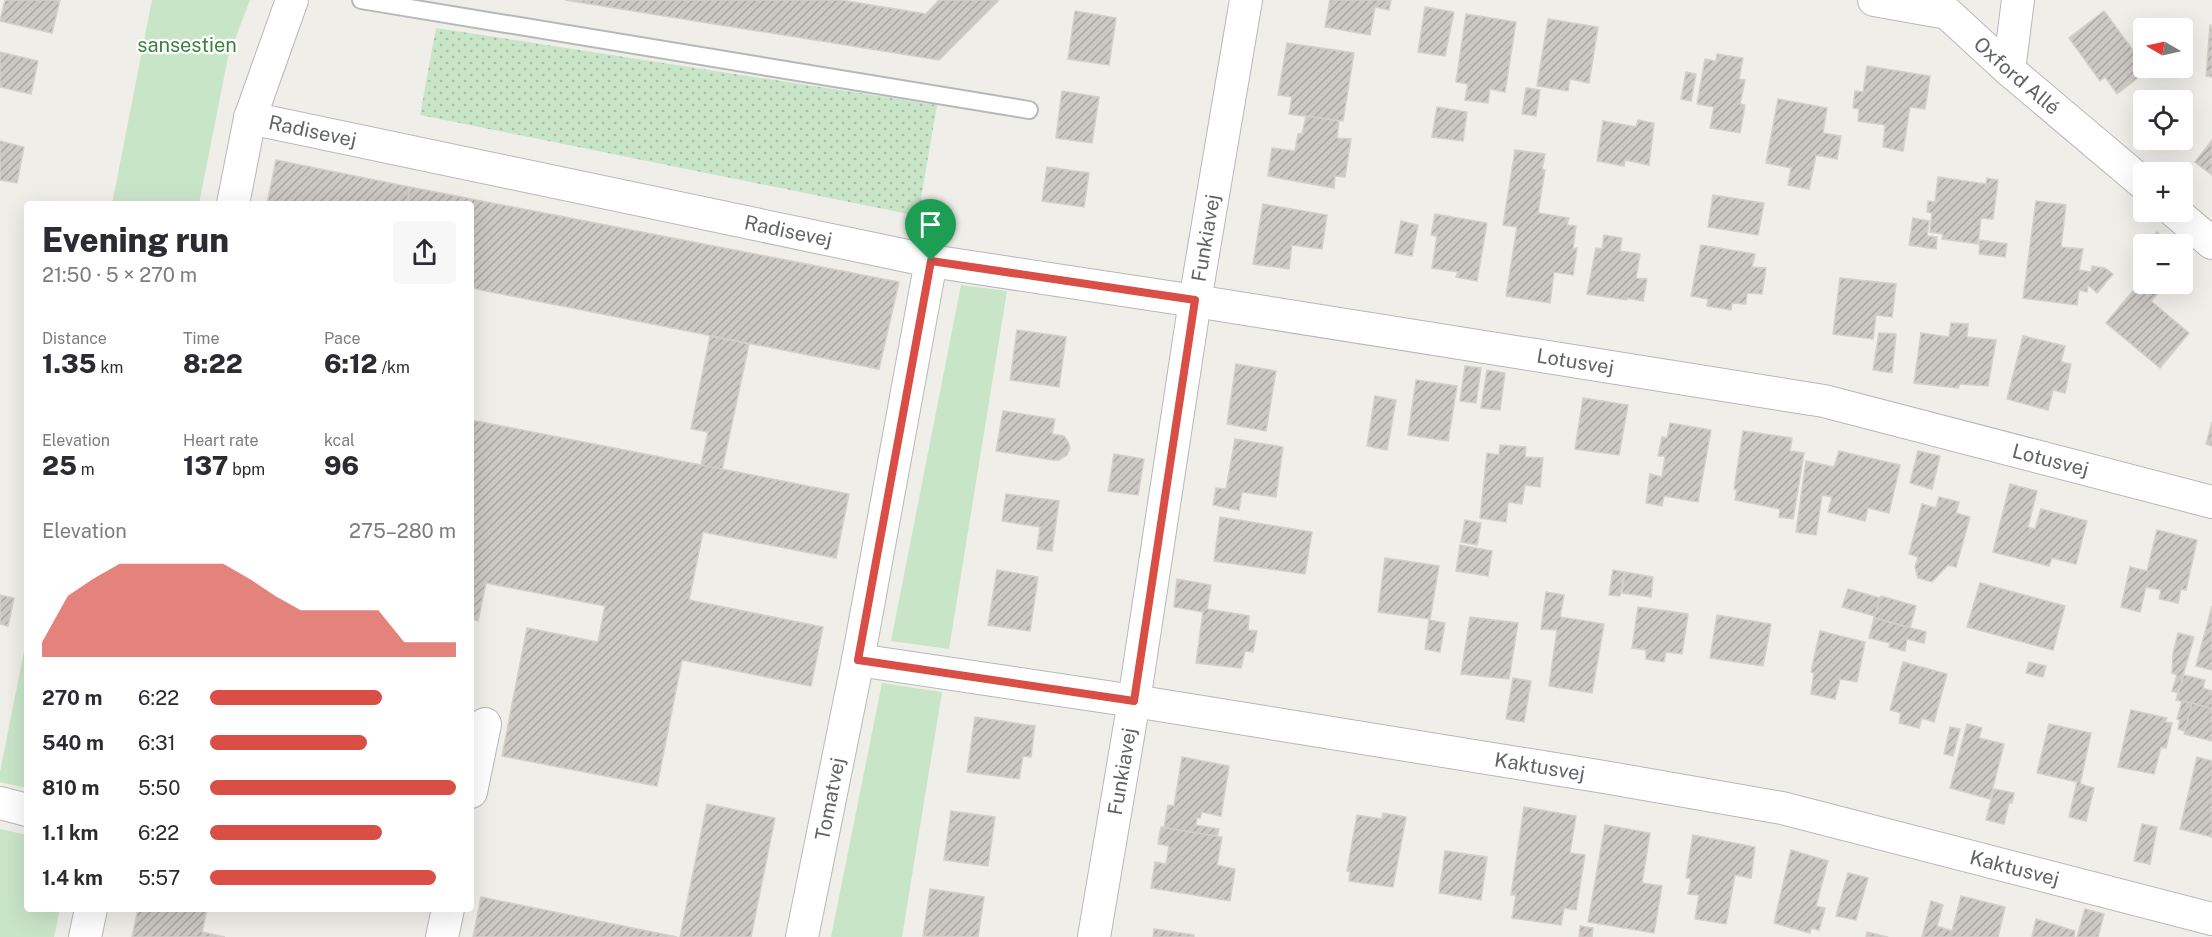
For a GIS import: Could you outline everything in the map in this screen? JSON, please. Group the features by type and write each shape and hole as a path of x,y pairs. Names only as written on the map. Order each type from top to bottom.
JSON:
{"street":[{"path":"234,201 250,118 292,0"},
{"name":"Funkiavej","path":"1094,937 1134,701 1195,300 1246,0"},
{"name":"Oxford Allé","path":"1874,0 1947,13 2009,70 2133,175"},
{"path":"2009,70 2018,0"},
{"name":"Radisevej","path":"250,118 931,261"},
{"path":"2187,222 2212,243"},
{"path":"858,660 931,261"},
{"name":"Lotusvej","path":"931,261 1195,300 1824,401 2212,502"},
{"name":"Kaktusvej","path":"858,660 1134,701 1782,808 2212,919"},
{"name":"Tomatvej","path":"802,937 858,660"},
{"path":"474,777 485,724"},
{"path":"0,803 24,809"},
{"path":"85,937 90,912"},
{"path":"442,937 447,912"}],"lane":[{"path":"361,0 1029,110"}],"green space":[{"name":"sansestien","path":"152,0 250,0 228,57 200,201 113,201"},
{"path":"436,28 937,105 918,216 420,115"},
{"path":"961,285 1007,291 949,649 891,641"},
{"path":"24,651 24,787 0,782 0,772"},
{"path":"882,683 942,692 902,937 831,937"},
{"path":"0,829 24,834 24,912 59,912 54,937 0,937"}],"building":[{"path":"5,0 60,0 52,33 0,21"},
{"path":"565,0 841,0 926,14 939,0 999,0 939,60"},
{"path":"1330,0 1391,0 1389,10 1375,7 1370,35 1325,27"},
{"path":"1425,7 1454,12 1445,56 1418,52"},
{"path":"1075,11 1116,18 1109,65 1068,59"},
{"path":"2104,11 2133,50 2133,78 2138,78 2117,94 2105,77 2100,81 2069,38"},
{"path":"1466,14 1516,22 1505,92 1490,89 1488,103 1465,100 1468,84 1456,82"},
{"path":"1548,19 1598,27 1589,83 1570,79 1568,91 1537,86"},
{"path":"2210,25 2212,25 2212,77 2206,76"},
{"path":"1287,43 1354,53 1343,121 1289,114 1292,97 1278,95"},
{"path":"0,52 38,61 31,94 0,87"},
{"path":"1717,54 1743,58 1739,79 1745,80 1740,104 1745,105 1740,133 1710,128 1714,107 1697,104 1705,59 1716,61"},
{"path":"1867,66 1930,76 1925,109 1910,107 1903,151 1883,147 1885,125 1858,121 1859,109 1853,108 1855,91 1863,92"},
{"path":"1686,72 1696,74 1691,101 1681,99"},
{"path":"1526,88 1540,90 1536,116 1522,114"},
{"path":"1062,91 1099,97 1092,143 1056,138"},
{"path":"1778,99 1827,108 1823,133 1841,136 1837,159 1816,155 1809,189 1788,185 1791,168 1766,163"},
{"path":"1437,107 1467,112 1463,141 1432,137"},
{"path":"1306,116 1339,121 1337,138 1351,139 1345,177 1335,176 1334,188 1268,176 1272,148 1295,151 1298,134 1302,134"},
{"path":"1638,120 1654,123 1649,165 1625,160 1624,166 1597,161 1603,121 1636,127"},
{"path":"2212,140 2212,175 2195,162"},
{"path":"0,141 24,147 17,183 0,180"},
{"path":"1515,150 1545,154 1542,169 1545,170 1538,213 1569,218 1567,225 1576,226 1573,249 1577,248 1573,275 1554,272 1550,303 1506,296 1517,227 1503,225"},
{"path":"276,160 410,187 408,201 268,201"},
{"path":"1047,167 1089,173 1084,207 1042,201"},
{"path":"1938,177 1986,184 1987,178 1998,180 1993,219 1981,218 1978,244 1942,239 1943,234 1930,232 1932,213 1927,212 1928,201 1935,202"},
{"path":"410,187 899,282 879,369 474,289 474,201 408,201"},
{"path":"1713,195 1764,203 1758,235 1708,227"},
{"path":"2036,201 2066,205 2061,247 2083,249 2079,270 2091,272 2092,266 2105,268 2113,274 2097,293 2088,285 2087,292 2079,290 2077,305 2023,298"},
{"path":"1263,204 1327,215 1322,249 1292,245 1289,269 1253,264"},
{"path":"1435,214 1487,223 1477,281 1456,277 1458,272 1432,268 1437,236 1431,235"},
{"path":"1913,218 1929,221 1927,236 1937,237 1936,249 1909,245"},
{"path":"1401,221 1418,225 1412,256 1395,253"},
{"path":"1604,235 1622,238 1620,251 1640,254 1636,278 1647,279 1643,301 1587,294 1596,248 1602,249"},
{"path":"1980,240 2007,244 2005,257 1979,254"},
{"path":"1701,245 1755,254 1752,267 1766,268 1762,294 1747,293 1746,304 1732,303 1731,310 1707,306 1708,299 1691,296"},
{"path":"1840,278 1896,284 1892,317 1876,315 1873,339 1833,334"},
{"path":"2133,291 2133,294 2157,294 2151,301 2189,333 2160,368 2106,323"},
{"path":"1951,323 1968,324 1967,337 1996,340 1988,386 1960,384 1958,388 1914,383 1921,333 1949,337"},
{"path":"1017,330 1066,337 1059,387 1010,380"},
{"path":"1879,333 1896,334 1892,373 1873,370"},
{"path":"710,336 749,344 722,470 701,465 708,432 691,429"},
{"path":"2023,336 2065,346 2061,362 2071,364 2065,393 2053,390 2048,410 2007,399"},
{"path":"1236,364 1276,371 1266,431 1227,424"},
{"path":"1465,366 1481,368 1476,403 1460,401"},
{"path":"1487,370 1505,373 1500,410 1481,408"},
{"path":"1416,380 1457,386 1448,441 1408,435"},
{"path":"1375,396 1396,400 1387,450 1367,446"},
{"path":"1583,398 1628,405 1619,455 1575,449"},
{"path":"1003,411 1055,419 1052,434 1064,436 1070,448 1067,455 1059,460 1053,460 996,451"},
{"path":"474,421 849,494 836,558 703,532 689,600 823,627 811,686 682,660 657,786 502,756 527,628 598,642 605,606 486,583 478,621 474,620"},
{"path":"2212,422 2212,446 2206,444"},
{"path":"1670,423 1711,430 1698,502 1664,496 1662,506 1646,503 1650,474 1662,477 1665,456 1658,456 1662,437 1667,438"},
{"path":"1743,431 1792,438 1790,451 1804,453 1793,519 1779,517 1780,509 1735,500 1737,490 1734,489"},
{"path":"1235,439 1283,447 1276,497 1242,492 1239,510 1213,505 1216,488 1226,489"},
{"path":"1500,445 1526,447 1525,457 1543,458 1540,487 1525,485 1522,504 1508,502 1506,522 1480,518 1487,453 1499,455"},
{"path":"1839,451 1900,465 1889,513 1868,508 1865,521 1828,512 1832,497 1822,495 1816,535 1796,532 1806,461 1834,467"},
{"path":"1918,451 1940,456 1932,489 1910,483"},
{"path":"1114,454 1144,459 1138,495 1108,491"},
{"path":"2010,484 2037,491 2028,527 2035,529 2041,509 2087,521 2076,564 2052,558 2049,566 1993,552"},
{"path":"1006,494 1059,501 1052,551 1037,549 1040,527 1002,521"},
{"path":"1939,497 1959,502 1956,513 1970,517 1956,567 1948,565 1932,582 1918,578 1915,567 1918,557 1909,554 1922,504 1936,508"},
{"path":"1220,517 1312,532 1305,574 1214,561"},
{"path":"1465,520 1481,523 1477,545 1461,542"},
{"path":"2157,530 2197,540 2186,590 2181,589 2178,603 2159,599 2161,590 2146,587 2140,612 2121,607 2130,567 2147,571"},
{"path":"1460,545 1492,551 1488,576 1456,571"},
{"path":"1385,558 1439,566 1430,619 1378,612"},
{"path":"997,570 1038,577 1030,631 988,625"},
{"path":"1613,570 1624,572 1620,596 1609,595"},
{"path":"1625,572 1653,577 1651,597 1622,593"},
{"path":"1177,579 1211,585 1207,609 1249,616 1248,630 1257,631 1253,652 1245,651 1241,668 1196,663 1203,612 1174,607"},
{"path":"1980,583 2065,606 2053,650 1967,627"},
{"path":"1848,589 1880,598 1875,616 1842,607"},
{"path":"1546,592 1564,595 1560,617 1604,624 1592,693 1549,686 1557,630 1541,629"},
{"path":"0,595 14,598 8,626 0,624"},
{"path":"1881,596 1916,606 1910,628 1874,618"},
{"path":"2212,606 2212,670 2196,666"},
{"path":"1638,607 1688,614 1682,654 1666,652 1664,662 1646,659 1646,650 1632,648"},
{"path":"1717,615 1771,624 1763,666 1710,658"},
{"path":"1470,617 1518,623 1509,679 1461,674"},
{"path":"1874,618 1926,632 1924,643 1907,639 1905,651 1889,647 1890,643 1869,638"},
{"path":"1429,620 1445,623 1440,652 1425,649"},
{"path":"1820,631 1865,642 1857,682 1840,679 1835,699 1811,694 1814,673 1811,672"},
{"path":"2178,633 2194,637 2178,693 2172,691 2177,675 2172,673 2173,654"},
{"path":"1903,662 1947,674 1934,722 1922,718 1919,728 1899,723 1901,713 1890,710"},
{"path":"2029,662 2046,666 2043,677 2026,673"},
{"path":"2184,675 2205,680 2203,688 2212,691 2212,709 2176,700"},
{"path":"1513,678 1531,681 1524,722 1506,719"},
{"path":"2182,701 2192,703 2185,731 2178,729 2180,720 2177,719"},
{"path":"2192,703 2212,709 2212,741 2184,734"},
{"path":"2131,710 2167,718 2165,722 2172,723 2166,748 2161,747 2154,774 2118,767"},
{"path":"975,717 1035,726 1031,757 1023,756 1019,779 967,772"},
{"path":"1967,724 1982,728 1979,738 2004,744 1990,799 1950,788"},
{"path":"2049,724 2091,733 2080,784 2094,788 2086,821 2069,817 2077,782 2037,773"},
{"path":"1950,727 1960,729 1953,756 1944,754"},
{"path":"1182,757 1229,766 1221,816 1202,812 1200,818 1197,818 1196,825 1219,829 1217,836 1164,828 1168,805 1174,806"},
{"path":"2197,757 2212,761 2212,837 2180,829"},
{"path":"1994,789 2014,793 2012,803 2009,802 2004,824 1986,820"},
{"path":"707,804 775,818 751,937 680,937"},
{"path":"1524,807 1576,816 1570,853 1585,855 1576,910 1564,908 1561,925 1512,918 1516,895 1511,895"},
{"path":"951,811 995,817 988,866 944,860"},
{"path":"1383,813 1406,817 1393,887 1349,881 1350,872 1347,871 1357,815 1382,819"},
{"path":"2142,824 2157,827 2150,864 2134,861"},
{"path":"1605,825 1650,833 1642,883 1662,886 1654,933 1588,922"},
{"path":"1161,827 1222,837 1217,865 1235,869 1230,901 1151,888 1155,862 1166,864 1169,846 1158,844"},
{"path":"1693,835 1755,847 1751,878 1735,875 1726,924 1695,919 1699,895 1688,894 1691,878 1686,878"},
{"path":"1791,850 1828,861 1816,906 1825,908 1819,930 1811,928 1810,933 1774,923"},
{"path":"1445,851 1487,857 1481,900 1439,893"},
{"path":"1848,873 1868,878 1856,920 1836,916"},
{"path":"930,889 984,897 978,937 923,936"},
{"path":"1961,896 2005,907 1998,937 1922,937 1931,901 1943,905 1937,926 1952,931"},
{"path":"481,897 677,937 473,937"},
{"path":"2085,909 2104,914 2098,937 2077,937"},
{"path":"137,912 206,912 202,932 225,937 132,937"},
{"path":"2036,919 2075,931 2074,937 2032,937"},
{"path":"1580,926 1593,928 1592,937 1579,937"},
{"path":"1154,929 1194,935 1194,937 1153,937"},
{"path":"1867,932 1888,937 1866,937"}],"route":[{"path":"931,261 1195,300 1134,701 858,660 931,261"}]}
